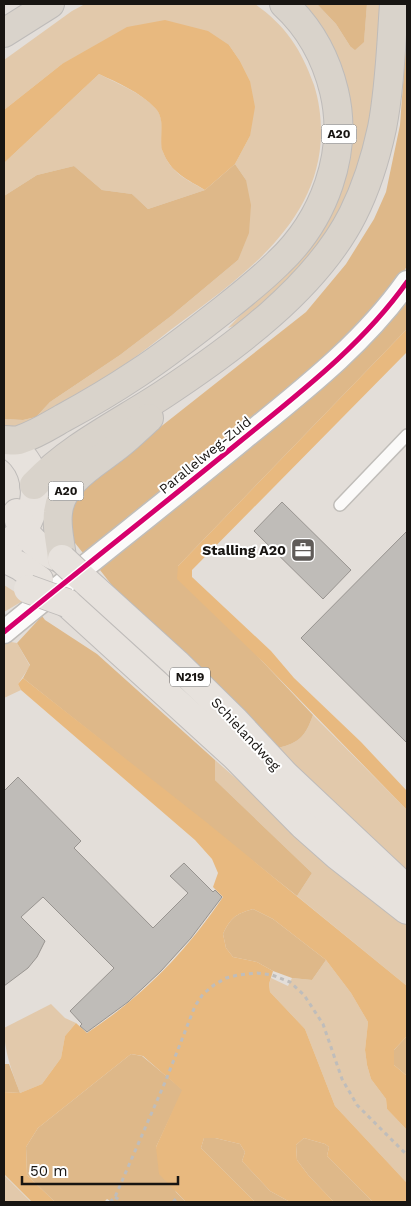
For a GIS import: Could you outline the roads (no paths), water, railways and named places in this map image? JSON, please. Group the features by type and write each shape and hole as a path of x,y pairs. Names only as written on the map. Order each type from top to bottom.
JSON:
{"highway":[{"path":"4,33 50,4"},
{"name":"A20","path":"7,451 17,440 34,434 86,406 164,355 279,263 295,245 320,207 334,170 339,114 331,79 324,60 303,25 284,4"},
{"name":"A20","path":"22,516 64,458 212,361 248,334 296,290 315,269 353,214 382,128 394,4"},
{"name":"A20","path":"62,559 57,525 58,512 61,498 68,488 81,474 120,445 212,361"}],"main road":[{"name":"N219","path":"7,451 31,472 22,516"},
{"name":"Schielandweg","path":"22,516 49,554 62,559 176,663 235,721 285,776 407,890"},
{"name":"Schielandweg","path":"4,558 20,566 33,584"},
{"name":"Schielandweg","path":"4,575 33,584 67,603 235,756 303,825 338,856 407,910"}],"street":[{"name":"Parallelweg-Zuid","path":"4,632 175,495 335,363 397,296 407,282"}],"lane":[{"path":"340,505 407,436"}],"place":[{"name":"Stalling A20","path":"303,550"}]}
